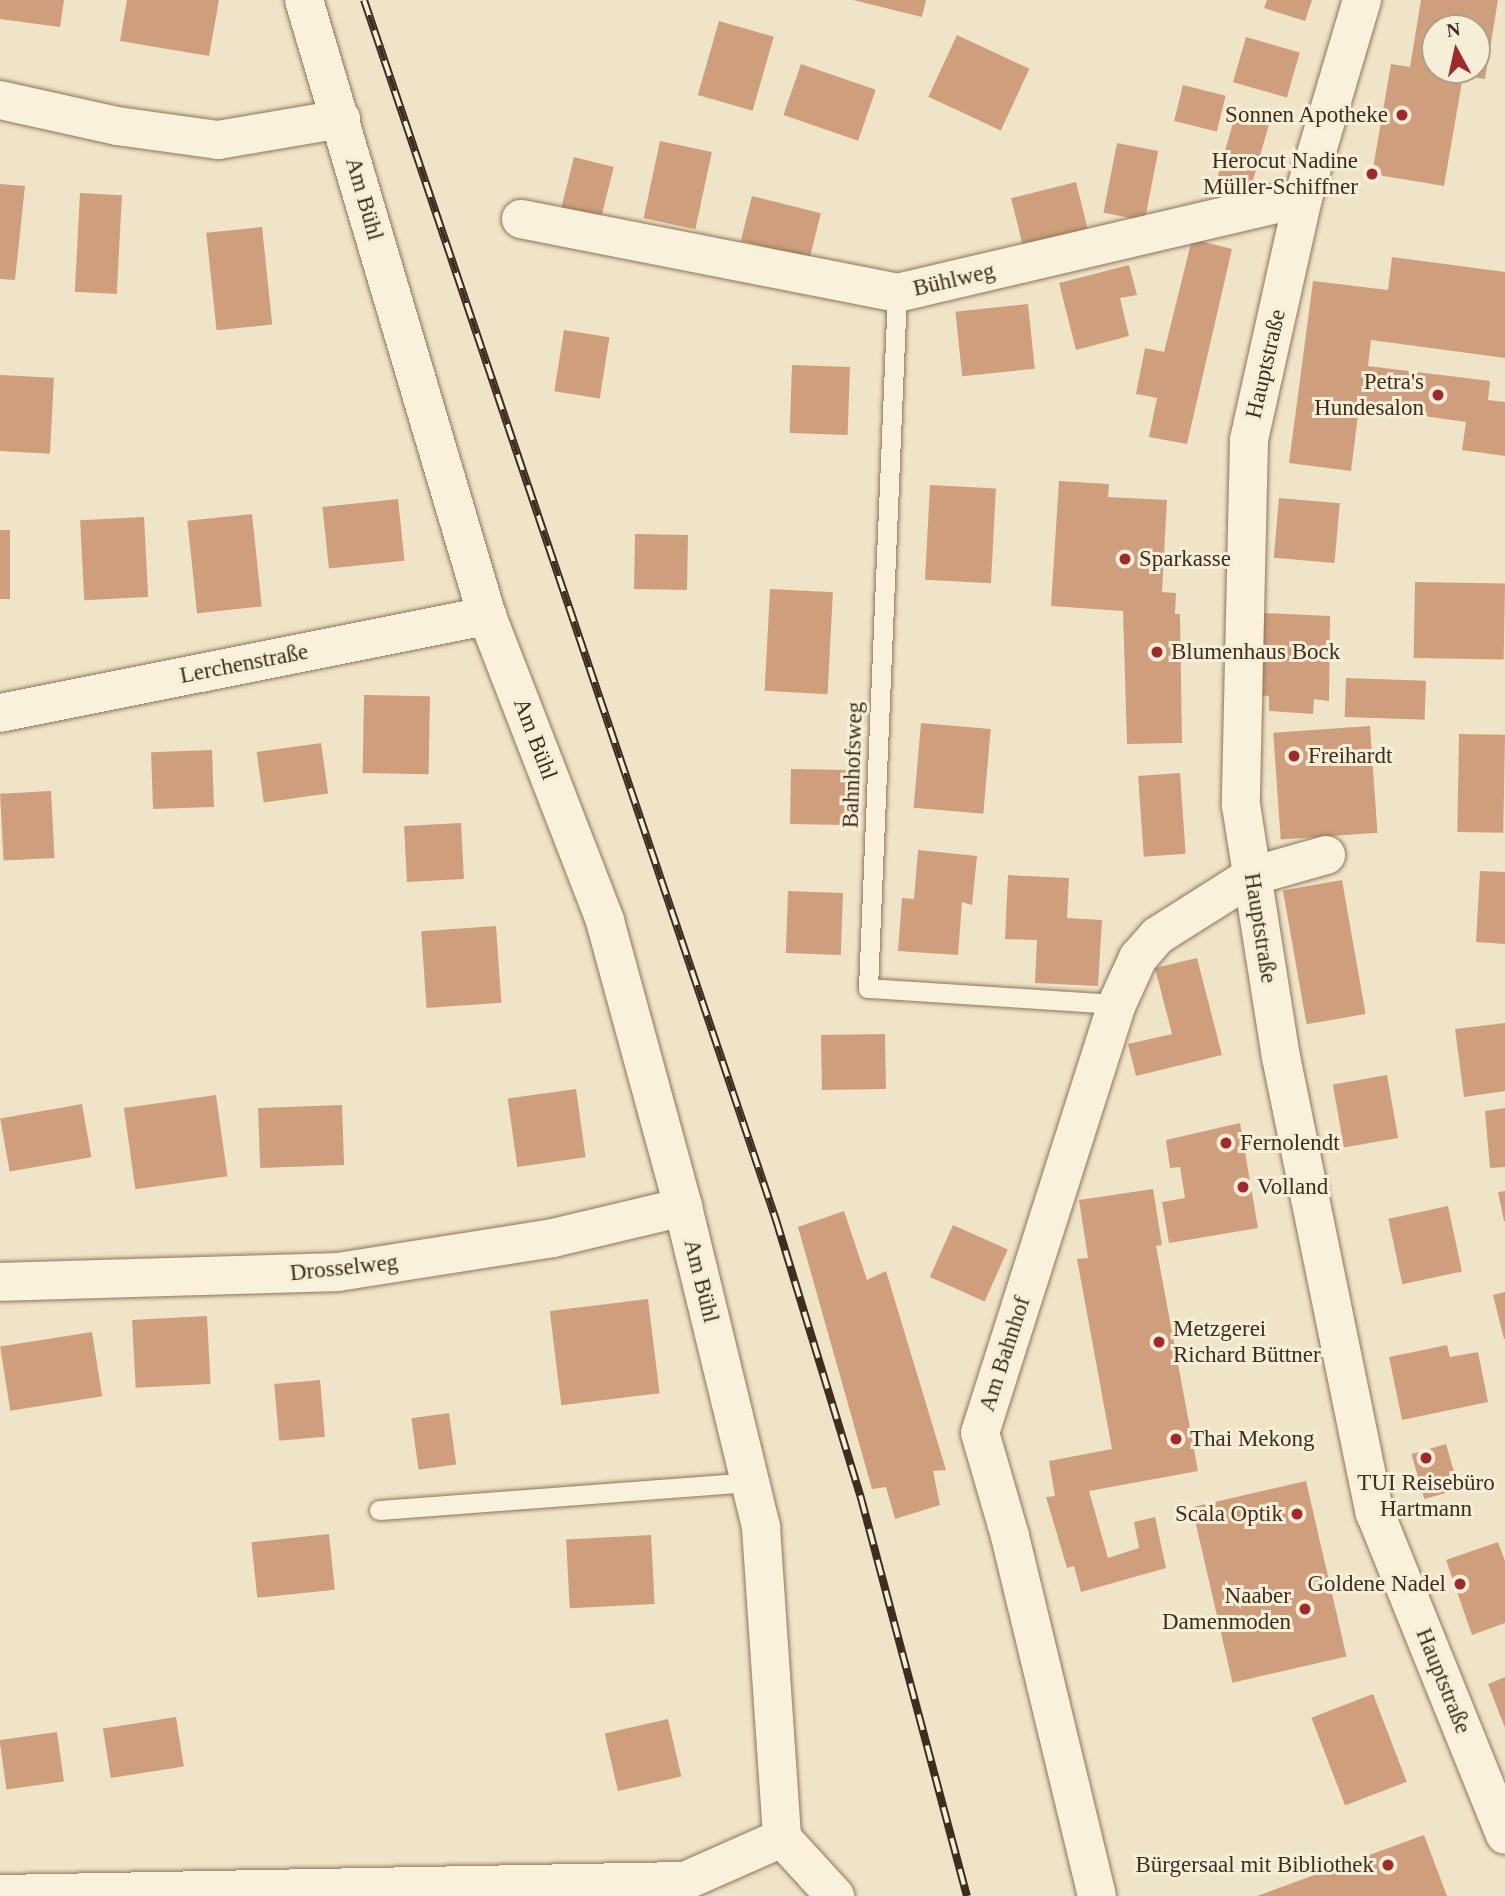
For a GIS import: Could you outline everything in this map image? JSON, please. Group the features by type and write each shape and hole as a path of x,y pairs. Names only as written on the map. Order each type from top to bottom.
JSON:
{"street":[{"name":"Am Bühl","path":"304,0 487,615 605,921 683,1207 761,1528 782,1838"},
{"name":"Hauptstraße","path":"1362,0 1303,198 1249,440 1241,805 1281,1057 1375,1513 1505,1835"},
{"path":"0,100 117,126 218,140 341,119"},
{"name":"Bühlweg","path":"521,219 897,293 1303,198"},
{"name":"Lerchenstraße","path":"0,713 487,615"},
{"name":"Am Bahnhof","path":"1097,1896 1010,1536 979,1433 1117,1004 1135,965 1157,936 1252,876 1326,855"},
{"name":"Drosselweg","path":"0,1282 338,1272 553,1238 683,1207"},
{"path":"0,1894 684,1888 782,1838 835,1896"}],"lane":[{"name":"Bahnhofsweg","path":"897,293 868,988 1117,1004"},
{"path":"379,1510 750,1482"}],"building":[{"path":"0,0 64,0 60,27 0,19"},
{"path":"127,0 219,0 209,56 120,41"},
{"path":"853,0 926,0 922,17"},
{"path":"1267,0 1312,0 1305,21 1264,8"},
{"path":"1421,0 1498,0 1491,43 1491,14 1421,14 1421,84 1462,84 1444,186 1372,174 1391,64 1410,67"},
{"path":"719,21 774,37 753,111 698,95"},
{"path":"957,35 1030,69 1001,130 928,97"},
{"path":"1246,37 1300,52 1287,98 1233,82"},
{"path":"801,64 876,90 858,141 783,115"},
{"path":"1183,85 1226,96 1217,132 1174,121"},
{"path":"1235,116 1269,126 1249,193 1216,183"},
{"path":"660,141 712,152 695,229 644,218"},
{"path":"1117,143 1158,151 1145,221 1103,213"},
{"path":"574,157 614,167 601,217 561,207"},
{"path":"1076,182 1089,233 1024,250 1011,198"},
{"path":"0,184 25,186 15,280 0,279"},
{"path":"80,193 122,195 117,294 75,292"},
{"path":"752,196 821,213 810,258 741,241"},
{"path":"262,227 272,324 217,330 206,233"},
{"path":"1192,239 1232,249 1187,444 1149,437 1157,398 1136,394 1145,348 1164,352"},
{"path":"1392,257 1505,272 1505,358 1371,340 1368,366 1490,381 1488,400 1505,402 1505,456 1462,450 1466,422 1359,407 1351,471 1289,463 1313,281 1388,290"},
{"path":"1129,265 1137,295 1120,298 1129,336 1076,350 1059,283"},
{"path":"1028,304 1035,369 962,376 955,312"},
{"path":"564,330 609,337 600,398 554,391"},
{"path":"792,365 850,367 848,435 790,433"},
{"path":"0,375 54,378 50,454 0,451"},
{"path":"1059,481 1109,484 1108,497 1167,500 1162,592 1176,593 1175,614 1180,614 1182,743 1127,744 1123,611 1051,606"},
{"path":"930,485 996,488 991,583 925,580"},
{"path":"1279,498 1340,503 1335,563 1274,558"},
{"path":"398,499 404,561 329,569 322,507"},
{"path":"252,514 262,606 197,613 187,521"},
{"path":"144,517 148,597 84,600 80,520"},
{"path":"0,530 10,530 10,599 0,599"},
{"path":"635,534 688,535 687,590 634,589"},
{"path":"1415,582 1505,584 1504,660 1414,658"},
{"path":"770,589 833,592 828,694 765,691"},
{"path":"1262,613 1330,616 1329,701 1314,699 1313,714 1269,711 1269,696 1258,695"},
{"path":"1346,678 1426,681 1425,720 1345,717"},
{"path":"364,695 430,696 429,774 363,773"},
{"path":"921,723 991,729 983,814 914,808"},
{"path":"1370,726 1377,833 1281,840 1273,733"},
{"path":"1459,734 1505,735 1503,833 1457,832"},
{"path":"321,743 328,794 264,803 257,752"},
{"path":"212,750 214,807 153,809 151,752"},
{"path":"791,769 848,770 847,825 790,824"},
{"path":"1180,773 1186,854 1144,857 1138,776"},
{"path":"51,791 55,858 4,861 0,794"},
{"path":"461,823 464,879 407,882 404,826"},
{"path":"918,850 977,856 972,905 962,902 958,955 898,951 902,898 914,899"},
{"path":"1480,871 1505,872 1505,944 1476,942"},
{"path":"1008,875 1069,878 1067,918 1102,920 1098,986 1035,983 1037,940 1005,939"},
{"path":"1342,880 1366,1014 1307,1024 1283,890"},
{"path":"788,891 843,893 841,955 786,953"},
{"path":"496,926 501,1003 427,1008 421,931"},
{"path":"1197,958 1222,1055 1136,1076 1128,1044 1172,1034 1155,968"},
{"path":"1505,1023 1505,1091 1464,1097 1455,1029"},
{"path":"885,1034 886,1089 822,1090 821,1035"},
{"path":"1387,1075 1398,1138 1344,1148 1333,1085"},
{"path":"576,1089 586,1157 517,1167 508,1099"},
{"path":"216,1095 227,1176 135,1189 124,1108"},
{"path":"82,1104 91,1157 10,1172 0,1118"},
{"path":"342,1105 344,1165 260,1168 258,1108"},
{"path":"1505,1108 1505,1167 1490,1168 1485,1111"},
{"path":"1240,1123 1258,1228 1169,1243 1162,1202 1185,1198 1180,1167 1170,1168 1166,1140"},
{"path":"1153,1189 1162,1245 1156,1246 1198,1471 1089,1491 1108,1558 1139,1548 1134,1522 1155,1517 1166,1568 1081,1592 1074,1566 1067,1568 1046,1497 1055,1496 1049,1461 1112,1449 1077,1259 1088,1258 1079,1200"},
{"path":"1505,1191 1505,1221 1504,1221 1498,1192"},
{"path":"1448,1206 1462,1272 1402,1284 1388,1219"},
{"path":"844,1211 867,1280 886,1271 946,1470 933,1471 940,1505 895,1519 886,1487 872,1489 798,1227"},
{"path":"953,1225 1008,1249 985,1301 930,1277"},
{"path":"1505,1292 1505,1339 1504,1339 1493,1295"},
{"path":"648,1299 660,1393 561,1405 550,1311"},
{"path":"207,1316 211,1384 136,1388 132,1320"},
{"path":"92,1332 102,1396 10,1411 0,1347"},
{"path":"1447,1345 1450,1357 1478,1352 1488,1402 1402,1420 1389,1357"},
{"path":"320,1380 325,1437 279,1441 274,1384"},
{"path":"449,1413 456,1464 419,1470 411,1418"},
{"path":"1446,1444 1459,1489 1424,1499 1411,1454"},
{"path":"1306,1481 1346,1656 1232,1683 1192,1507"},
{"path":"329,1534 335,1590 257,1598 251,1542"},
{"path":"651,1535 655,1604 570,1608 566,1539"},
{"path":"1498,1542 1505,1561 1505,1623 1472,1635 1446,1560"},
{"path":"1505,1677 1505,1728 1488,1684"},
{"path":"1373,1694 1407,1782 1345,1805 1311,1718"},
{"path":"176,1717 184,1766 111,1778 103,1729"},
{"path":"668,1719 681,1776 618,1791 605,1734"},
{"path":"57,1732 64,1782 7,1790 0,1740"},
{"name":"Bürgersaal mit Bibliothek","path":"1424,1835 1447,1896 1257,1896"}],"railway":[{"path":"364,0 776,1220 861,1498 967,1896"}],"place":[{"name":"Sonnen Apotheke","path":"1402,115"},
{"name":"Herocut Nadine Müller-Schiffner","path":"1372,174"},
{"name":"Petra's Hundesalon","path":"1438,395"},
{"name":"Sparkasse","path":"1125,559"},
{"name":"Blumenhaus Bock","path":"1157,652"},
{"name":"Freihardt","path":"1294,756"},
{"name":"Fernolendt","path":"1226,1143"},
{"name":"Volland","path":"1243,1187"},
{"name":"Metzgerei Richard Büttner","path":"1159,1342"},
{"name":"Thai Mekong","path":"1176,1439"},
{"name":"TUI Reisebüro Hartmann","path":"1426,1458"},
{"name":"Scala Optik","path":"1297,1514"},
{"name":"Goldene Nadel","path":"1460,1584"},
{"name":"Naaber Damenmoden","path":"1305,1609"},
{"name":"Bürgersaal mit Bibliothek","path":"1388,1865"}]}
